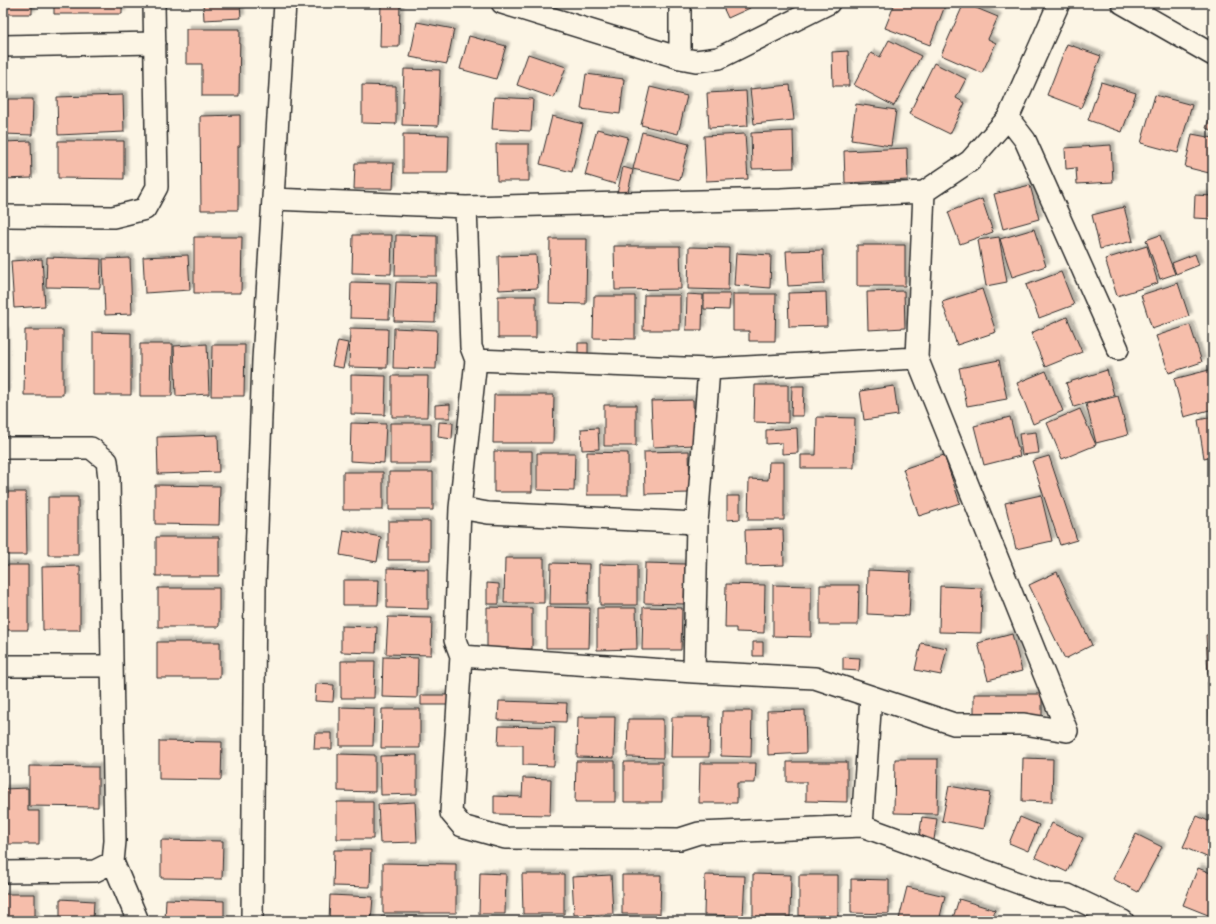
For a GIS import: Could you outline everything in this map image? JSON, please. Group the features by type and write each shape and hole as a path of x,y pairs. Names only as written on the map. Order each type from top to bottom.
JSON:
{"street":[{"path":"3,216 113,217 145,209 157,187 154,3"},
{"path":"252,921 255,584 263,360 284,3"},
{"path":"502,3 680,58 696,61 720,58 829,3"},
{"path":"680,3 680,58"},
{"path":"273,199 466,207 781,199 924,192 970,161 1008,118 1059,3"},
{"path":"1122,3 1213,56"},
{"path":"3,46 155,43"},
{"path":"1008,118 1025,140 1118,349"},
{"path":"461,656 694,672 815,678 954,724 1024,724 1067,731 917,358 924,192"},
{"path":"466,207 471,347 476,360 460,508 455,640 461,656 451,813 462,826 505,838 672,839 680,839 699,833 862,826 1049,894 1068,895 1123,921"},
{"path":"476,360 709,369 917,358"},
{"path":"694,672 697,523 709,369"},
{"path":"3,448 91,448 107,462 109,478 115,841 113,862 138,921"},
{"path":"460,508 488,513 697,523"},
{"path":"3,666 112,666"},
{"path":"862,826 871,697"},
{"path":"3,872 95,871 113,862"}],"building":[{"path":"3,3 32,3 32,14 3,14"},
{"path":"54,3 122,3 122,14 54,14"},
{"path":"203,3 240,3 241,18 204,20"},
{"path":"381,3 400,3 399,47 380,47"},
{"path":"721,3 748,3 750,8 728,18"},
{"path":"895,3 946,3 930,45 885,28"},
{"path":"964,3 998,17 988,39 996,43 982,73 941,55"},
{"path":"417,22 454,29 447,64 410,57"},
{"path":"186,29 240,29 239,96 202,96 202,64 186,64"},
{"path":"469,36 506,46 496,79 460,69"},
{"path":"889,40 921,56 894,106 854,85 871,53 880,57"},
{"path":"1067,44 1101,56 1081,108 1047,95"},
{"path":"848,51 849,86 833,86 832,52"},
{"path":"528,54 566,67 554,98 517,85"},
{"path":"934,63 966,79 956,98 965,103 950,134 909,114"},
{"path":"404,69 440,70 438,126 402,125"},
{"path":"586,74 624,79 620,114 581,109"},
{"path":"1101,82 1136,93 1122,132 1088,120"},
{"path":"362,85 396,86 396,124 362,123"},
{"path":"790,85 794,120 754,124 750,89"},
{"path":"650,87 687,96 678,134 641,125"},
{"path":"746,91 748,126 709,128 707,93"},
{"path":"123,95 124,132 58,135 57,97"},
{"path":"1155,95 1192,105 1178,153 1141,143"},
{"path":"494,97 533,99 531,131 492,129"},
{"path":"3,99 33,99 32,135 3,134"},
{"path":"856,104 896,110 891,146 851,140"},
{"path":"1213,108 1213,131 1206,128"},
{"path":"240,115 240,146 238,146 238,210 201,210 200,116"},
{"path":"552,116 583,124 572,172 540,164"},
{"path":"597,129 628,137 615,184 585,175"},
{"path":"793,131 794,168 752,169 751,133"},
{"path":"642,132 689,144 680,180 633,169"},
{"path":"403,134 449,135 448,173 403,173"},
{"path":"745,134 748,179 706,181 704,136"},
{"path":"1192,134 1213,138 1213,174 1185,167"},
{"path":"31,141 32,178 3,179 3,142"},
{"path":"58,141 124,141 124,179 58,178"},
{"path":"496,144 529,144 529,181 497,181"},
{"path":"1111,145 1113,182 1077,184 1076,168 1066,169 1065,148"},
{"path":"907,148 908,180 845,183 844,151"},
{"path":"355,163 394,163 393,189 354,189"},
{"path":"623,167 633,170 627,196 617,194"},
{"path":"1030,185 1039,219 1003,229 994,194"},
{"path":"1195,195 1213,196 1213,219 1194,218"},
{"path":"982,199 993,232 960,244 948,212"},
{"path":"1124,207 1133,241 1100,249 1092,215"},
{"path":"1212,228 1213,261 1211,261"},
{"path":"1034,229 1046,266 1012,277 1000,239"},
{"path":"353,235 392,235 391,274 352,273"},
{"path":"396,235 437,236 437,276 395,276"},
{"path":"1160,235 1175,274 1160,279 1146,240"},
{"path":"194,237 242,237 241,293 194,293"},
{"path":"999,237 1007,282 986,286 978,240"},
{"path":"550,239 587,239 586,304 549,303"},
{"path":"857,245 905,245 905,286 857,286"},
{"path":"614,246 680,246 681,289 615,290"},
{"path":"1147,246 1158,283 1117,296 1105,259"},
{"path":"689,247 729,248 728,290 688,289"},
{"path":"823,250 824,284 788,286 786,251"},
{"path":"736,253 771,255 770,288 734,285"},
{"path":"1195,254 1199,265 1176,274 1172,263"},
{"path":"188,255 190,290 145,293 143,257"},
{"path":"536,255 538,288 499,290 498,256"},
{"path":"47,257 101,259 100,288 46,287"},
{"path":"130,258 132,314 105,315 103,259"},
{"path":"42,259 45,306 14,308 11,261"},
{"path":"1061,272 1074,305 1039,318 1026,285"},
{"path":"351,282 390,283 389,319 350,318"},
{"path":"396,282 436,283 435,322 394,321"},
{"path":"1178,283 1189,316 1152,329 1141,295"},
{"path":"982,289 996,332 957,345 942,302"},
{"path":"904,291 905,328 868,330 867,292"},
{"path":"826,292 827,326 789,327 788,293"},
{"path":"687,294 703,295 702,330 686,330"},
{"path":"704,294 730,294 729,310 704,309"},
{"path":"733,294 776,294 775,341 749,341 749,331 733,331"},
{"path":"644,295 680,295 680,330 643,330"},
{"path":"498,296 536,296 536,338 498,338"},
{"path":"594,296 635,296 635,339 593,338"},
{"path":"1067,317 1082,352 1045,367 1031,333"},
{"path":"1190,325 1202,362 1169,373 1156,336"},
{"path":"350,328 388,329 387,368 349,367"},
{"path":"394,328 437,330 436,369 393,368"},
{"path":"25,330 63,330 63,395 24,395"},
{"path":"3,331 5,331 6,395 3,395"},
{"path":"93,332 131,333 131,395 93,395"},
{"path":"338,341 348,343 343,368 332,366"},
{"path":"578,343 588,343 588,356 578,356"},
{"path":"140,344 173,344 172,396 140,396"},
{"path":"207,344 209,394 176,396 174,346"},
{"path":"212,345 245,345 244,396 211,396"},
{"path":"999,360 1007,399 967,406 959,368"},
{"path":"1213,369 1213,409 1184,417 1174,379"},
{"path":"1107,370 1114,395 1074,407 1066,383"},
{"path":"1046,371 1063,411 1033,424 1017,383"},
{"path":"351,375 386,376 385,415 351,414"},
{"path":"392,376 428,376 427,417 392,417"},
{"path":"755,385 788,385 788,423 754,422"},
{"path":"792,386 804,386 803,416 791,416"},
{"path":"894,386 898,415 864,420 860,391"},
{"path":"494,395 554,395 553,443 493,443"},
{"path":"1118,396 1128,435 1096,443 1086,404"},
{"path":"693,400 694,445 653,447 651,401"},
{"path":"450,404 450,418 435,418 435,405"},
{"path":"604,405 636,405 636,446 604,446"},
{"path":"1080,409 1096,445 1062,459 1047,423"},
{"path":"817,417 855,418 854,468 801,468 801,455 816,455"},
{"path":"1010,417 1020,456 984,465 974,426"},
{"path":"1213,417 1213,456 1204,458 1198,420"},
{"path":"439,422 453,423 452,439 438,437"},
{"path":"351,423 386,424 384,463 350,461"},
{"path":"390,423 431,423 431,464 390,464"},
{"path":"598,428 599,449 582,450 581,429"},
{"path":"797,428 798,453 782,454 782,443 766,444 766,430"},
{"path":"1036,432 1039,453 1022,455 1019,434"},
{"path":"218,435 219,472 158,474 157,437"},
{"path":"494,451 532,451 532,492 494,492"},
{"path":"689,451 690,493 645,494 644,452"},
{"path":"587,452 628,453 628,495 587,495"},
{"path":"537,453 575,453 574,491 537,490"},
{"path":"944,455 960,503 919,516 903,469"},
{"path":"1049,456 1077,540 1060,545 1032,461"},
{"path":"769,462 784,462 784,520 748,520 749,479 768,480"},
{"path":"343,472 383,472 383,510 343,510"},
{"path":"389,472 433,472 433,510 389,510"},
{"path":"155,485 220,486 219,525 155,524"},
{"path":"3,492 26,492 27,555 3,555"},
{"path":"1041,495 1052,541 1016,549 1005,503"},
{"path":"727,496 740,496 740,519 727,520"},
{"path":"48,497 78,497 78,555 48,555"},
{"path":"388,521 430,521 430,560 388,560"},
{"path":"783,529 784,565 746,566 745,530"},
{"path":"344,530 381,537 377,562 340,555"},
{"path":"156,537 219,537 219,576 156,576"},
{"path":"505,558 544,558 544,603 504,603"},
{"path":"551,563 589,564 588,604 550,604"},
{"path":"645,563 685,564 684,604 644,603"},
{"path":"600,564 637,565 637,605 600,605"},
{"path":"3,565 28,565 28,630 3,630"},
{"path":"80,566 80,630 43,630 42,567"},
{"path":"387,568 428,569 428,609 387,608"},
{"path":"868,570 911,572 909,616 867,614"},
{"path":"1057,572 1092,645 1065,659 1029,585"},
{"path":"343,580 379,580 378,605 343,605"},
{"path":"487,583 499,584 499,604 487,604"},
{"path":"726,584 765,585 764,633 736,632 736,628 725,628"},
{"path":"773,585 811,586 811,637 773,636"},
{"path":"820,585 859,585 858,625 820,625"},
{"path":"940,586 982,588 981,633 939,632"},
{"path":"158,588 219,588 219,627 158,627"},
{"path":"487,607 532,608 532,649 487,648"},
{"path":"546,607 590,608 589,648 546,648"},
{"path":"643,607 682,608 681,650 642,650"},
{"path":"597,608 636,608 637,649 597,650"},
{"path":"388,617 432,618 431,655 386,654"},
{"path":"341,626 377,627 376,653 341,652"},
{"path":"1012,634 1022,671 988,680 978,643"},
{"path":"1206,635 1213,635 1213,674 1208,675"},
{"path":"157,642 220,642 220,678 157,678"},
{"path":"753,642 763,642 763,656 753,656"},
{"path":"921,643 947,648 941,675 915,670"},
{"path":"383,657 418,658 417,698 382,697"},
{"path":"843,657 860,658 859,671 843,670"},
{"path":"341,661 375,661 374,698 341,698"},
{"path":"1208,682 1213,682 1213,742 1210,742"},
{"path":"316,684 334,685 333,702 315,701"},
{"path":"974,694 1042,694 1042,718 974,717"},
{"path":"421,695 448,695 447,705 421,705"},
{"path":"499,701 567,703 566,722 498,720"},
{"path":"340,707 374,708 373,746 340,746"},
{"path":"382,709 420,709 420,748 381,748"},
{"path":"805,710 806,753 768,755 767,711"},
{"path":"722,711 752,711 751,757 721,756"},
{"path":"578,717 615,717 614,758 577,757"},
{"path":"672,717 710,717 709,757 671,757"},
{"path":"628,719 663,719 663,758 627,757"},
{"path":"499,726 555,727 554,766 523,765 523,745 498,745"},
{"path":"315,733 332,733 332,749 314,749"},
{"path":"159,741 222,742 221,780 159,779"},
{"path":"338,754 375,755 375,792 338,791"},
{"path":"417,755 417,794 381,795 380,756"},
{"path":"1023,758 1053,759 1052,802 1022,801"},
{"path":"895,759 938,759 937,814 894,813"},
{"path":"576,761 615,761 615,802 575,802"},
{"path":"624,762 662,762 662,802 624,802"},
{"path":"787,762 847,762 847,802 806,801 806,782 787,782"},
{"path":"700,763 756,763 755,783 737,783 737,803 699,803"},
{"path":"29,766 98,767 98,807 29,806"},
{"path":"523,778 551,779 550,815 494,814 494,796 522,797"},
{"path":"949,786 990,793 984,829 942,821"},
{"path":"28,788 28,811 39,811 39,844 3,844 3,789"},
{"path":"337,802 373,802 373,839 337,839"},
{"path":"415,802 417,842 380,843 378,804"},
{"path":"1197,816 1213,823 1213,850 1209,858 1183,847"},
{"path":"922,817 937,819 934,840 919,838"},
{"path":"1020,817 1039,825 1028,851 1009,843"},
{"path":"1052,823 1083,838 1067,872 1035,857"},
{"path":"1136,834 1162,847 1138,892 1113,879"},
{"path":"161,840 223,841 222,879 161,878"},
{"path":"334,850 371,850 370,887 333,886"},
{"path":"383,863 456,864 456,913 383,913"},
{"path":"1198,868 1213,874 1213,917 1183,905"},
{"path":"480,873 506,874 505,914 479,914"},
{"path":"522,874 564,874 564,914 523,914"},
{"path":"753,874 791,875 790,917 753,917"},
{"path":"611,875 613,914 574,915 572,877"},
{"path":"622,875 661,875 660,914 622,914"},
{"path":"705,875 745,876 743,916 704,915"},
{"path":"799,875 838,875 838,916 799,916"},
{"path":"851,879 889,880 889,914 851,913"},
{"path":"907,887 945,896 939,921 908,921 899,919"},
{"path":"3,894 35,894 35,921 3,921"},
{"path":"330,895 373,897 371,921 329,921"},
{"path":"60,899 94,901 93,921 60,921"},
{"path":"166,899 224,901 224,921 165,921"},
{"path":"959,899 995,910 992,921 952,921"},
{"path":"381,917 420,918 420,921 381,921"},
{"path":"614,919 659,920 659,921 614,921"},
{"path":"515,920 515,921 486,921"},
{"path":"610,920 610,921 583,921"},
{"path":"835,920 835,921 798,921"}]}
